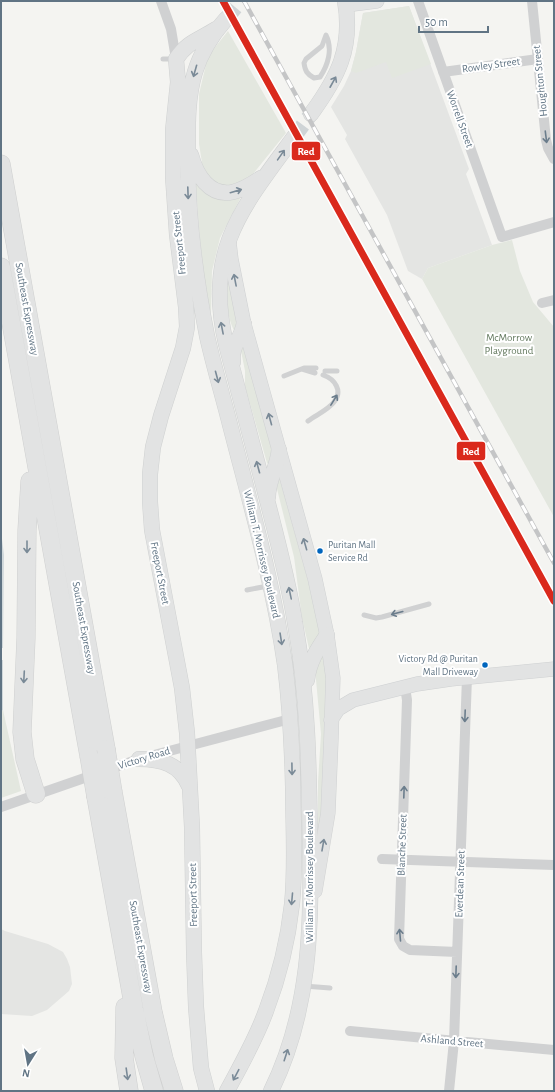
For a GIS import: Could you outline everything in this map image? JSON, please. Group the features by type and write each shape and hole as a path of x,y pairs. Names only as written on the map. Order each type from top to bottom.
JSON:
{"highway":[{"name":"Southeast Expressway","path":"1,164 101,796 125,1007 139,1068 146,1091"},
{"path":"1,208 94,754"},
{"path":"1,267 94,754"},
{"name":"Southeast Expressway","path":"1,316 30,481 94,754 101,796 164,1059 174,1091"},
{"path":"30,481 27,530 26,623 22,732 25,759 36,794"},
{"path":"101,796 134,1008 144,1056 154,1091"},
{"path":"101,796 146,1013 157,1061 166,1091"},
{"path":"125,1007 124,1058 129,1091"}],"main road":[{"path":"311,114 330,87 340,65 347,34 345,3 377,1"},
{"name":"William T. Morrissey Boulevard","path":"171,55 185,48 223,23 205,47 192,82 188,140 186,250 199,293 208,339 271,586 283,653 290,719 294,859 292,903 287,935 277,977 265,1014 255,1038 227,1091"},
{"name":"Freeport Street","path":"171,55 178,78 174,120 174,202 186,250 187,311 185,338 153,447 150,488 152,530 182,688 187,733 192,827 196,1000 202,1068 206,1091"},
{"path":"177,90 187,94 190,105"},
{"name":"William T. Morrissey Boulevard","path":"271,1091 290,1043 303,986 309,944 311,911 309,762 306,707 292,606 282,557 222,328 219,295 222,267 230,235 245,205 294,137"},
{"path":"188,140 192,159 201,178 206,184 220,192 233,192 240,190 268,173"},
{"path":"230,235 230,256 244,324 315,579 327,635 332,678 327,821 311,911"},
{"path":"234,377 232,358 233,349 244,324"},
{"path":"185,338 208,339"},
{"path":"269,508 269,484 277,462 279,450"},
{"path":"306,707 309,667 312,658 327,635"},
{"path":"331,720 334,713 353,700 405,687 430,682 554,669"},
{"path":"332,678 341,694 353,700"},
{"path":"139,759 155,760 170,764 181,772 190,788"}],"street":[{"path":"161,1 168,20 171,55"},
{"name":"Worrell Street","path":"418,1 502,237 554,222"},
{"name":"Houghton Street","path":"532,1 546,140 548,148 554,159"},
{"name":"Rowley Street","path":"443,72 538,59"},
{"path":"542,303 554,300"},
{"name":"Everdean Street","path":"449,1091 454,1041 467,678"},
{"name":"Blanche Street","path":"405,687 407,700 399,936 401,944 405,948 413,950 457,952"},
{"name":"Victory Road","path":"1,807 139,759 290,719"},
{"path":"382,859 554,865"},
{"name":"Ashland Street","path":"350,1031 554,1050"}],"lane":[{"path":"326,35 330,42 327,63 320,77 314,78 309,76 305,70 304,63 306,59 322,46 326,35"},
{"path":"284,376 307,367 315,370"},
{"path":"308,421 333,404 338,389 335,382 324,373 337,371"},
{"path":"247,590 271,586"},
{"path":"364,615 376,618 382,617 429,604"},
{"path":"303,986 330,988"}],"shaded area":[{"path":"409,6 469,169 466,174 492,245 428,268 422,279 408,271 387,215 345,139 347,135 331,107 351,71 363,13"},
{"path":"1,531 4,555 3,648 1,648"},
{"path":"1,660 3,660 3,710 1,712"},
{"path":"1,929 48,944 63,952 67,959 70,967 72,984 69,991 47,1010 32,1016 1,1014"}],"green space":[{"path":"409,6 431,64 392,78 386,62 356,73 351,71 363,13"},
{"path":"228,31 286,133 253,174 241,185 226,189 204,175 199,144 199,94 208,56"},
{"path":"196,184 202,189 241,197 220,238 212,271 211,314 199,233"},
{"name":"McMorrow Playground","path":"512,240 520,271 533,302 554,327 554,517 422,279 428,268 492,245"},
{"path":"228,276 239,333 236,334 232,327 228,313"},
{"path":"243,342 275,457 269,465 267,463 245,386 245,371 240,346"},
{"path":"279,477 314,602 320,635 310,653 302,618 294,557 276,485"},
{"path":"323,651 327,677 321,821 318,840 318,782 321,734 315,669"},
{"path":"3,710 21,791 1,798 1,712"}],"tunnel":[{"path":"226,19 241,1"},
{"path":"294,137 311,114"}],"railway":[{"path":"244,1 554,563"}],"transit line":[{"name":"Red","path":"223,1 554,601"}],"place":[{"name":"Puritan Mall Service Rd","path":"320,551"},
{"name":"Victory Rd @ Puritan Mall Driveway","path":"485,665"}]}
